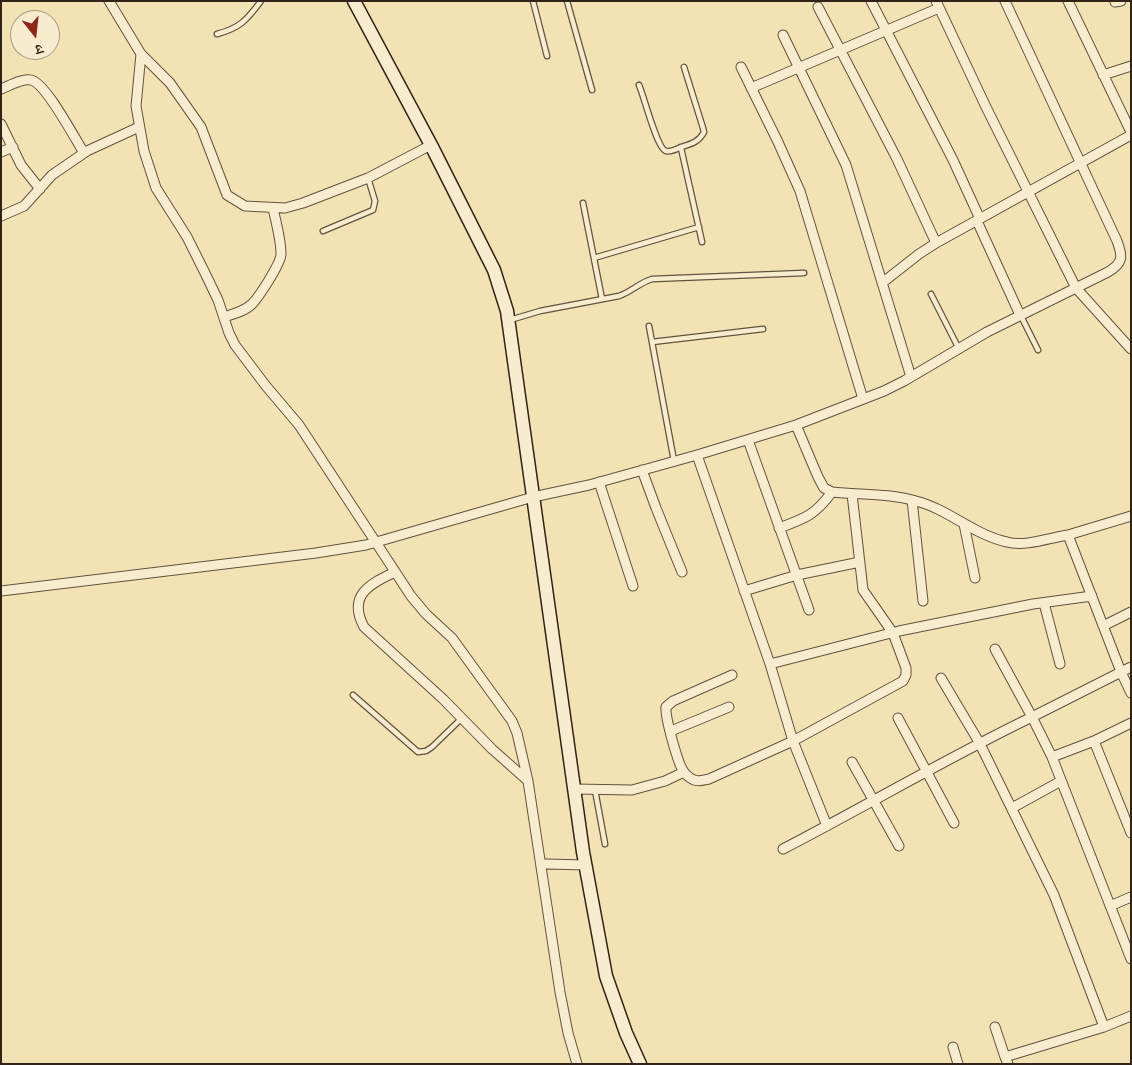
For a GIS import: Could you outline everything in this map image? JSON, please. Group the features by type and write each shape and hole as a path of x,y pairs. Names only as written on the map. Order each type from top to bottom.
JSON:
{"main road":[{"path":"354,1 431,145 494,270 507,311 586,865 606,976 626,1033 640,1064"}],"street":[{"path":"109,1 141,54 170,83 201,127 227,195 245,206 285,208 303,203 368,178 431,145"},
{"path":"870,1 953,160 1020,315"},
{"path":"1,591 316,554 366,545 533,497 599,482 697,455 796,425 884,391 958,347 1117,267 1121,260 1121,252 1004,1"},
{"path":"882,283 918,254 936,243 1131,134 1068,1"},
{"path":"751,88 938,5 986,107 1076,288 1131,349"},
{"path":"818,7 897,159 936,243"},
{"path":"783,35 846,165 911,376"},
{"path":"141,54 136,106 150,172 156,188 187,237 206,273 229,333 266,386 299,425 411,596 426,614 452,638 512,722 528,781 560,992 568,1033 577,1064"},
{"path":"1103,75 1131,66"},
{"path":"741,67 800,191 863,399"},
{"path":"1,89 27,80 33,80 48,94 84,153"},
{"path":"1,124 21,164 40,189"},
{"path":"1,216 24,206 52,175 84,153 139,127"},
{"path":"1,152 13,147"},
{"path":"224,317 243,310 253,303 277,266 281,256 272,208"},
{"path":"796,425 824,488 832,492 891,495 912,500 944,512 964,524 1008,543 1068,535 1131,516"},
{"path":"748,440 810,610"},
{"path":"697,455 770,664 793,741 827,826"},
{"path":"642,470 682,572"},
{"path":"599,482 633,586"},
{"path":"780,528 806,518 821,507 832,492"},
{"path":"732,675 668,704 666,711 671,731 684,772 692,780 709,779 793,741 903,681 906,675 906,668 893,633 863,590 852,494"},
{"path":"912,500 923,601"},
{"path":"964,524 975,578"},
{"path":"1068,535 1121,672 1131,693"},
{"path":"744,590 860,562"},
{"path":"395,572 372,583 365,589 358,609 359,618 364,627 443,699 492,749 528,781"},
{"path":"770,664 893,633 1044,603 1092,596"},
{"path":"1044,603 1060,664"},
{"path":"1103,626 1131,612"},
{"path":"995,649 1052,757 1110,906 1129,948 1131,959"},
{"path":"782,849 875,801 979,742 1131,667"},
{"path":"941,678 979,742 1054,895 1104,1027"},
{"path":"671,731 729,707"},
{"path":"898,718 954,823"},
{"path":"1052,757 1131,723"},
{"path":"1094,740 1131,832"},
{"path":"852,762 899,846"},
{"path":"574,789 632,790 665,781 684,772"},
{"path":"1012,808 1061,781"},
{"path":"546,864 586,865"},
{"path":"1110,906 1131,897"},
{"path":"996,1027 1006,1060 1131,1016"},
{"path":"953,1047 958,1064"}],"lane":[{"path":"217,34 242,24 261,1"},
{"path":"533,1 547,56"},
{"path":"567,1 592,90"},
{"path":"639,85 659,144 666,151 696,142 704,132 684,67"},
{"path":"680,148 702,242"},
{"path":"323,231 373,210 375,206 368,178"},
{"path":"583,203 602,299"},
{"path":"594,258 699,227"},
{"path":"508,320 540,311 628,294 646,281 664,278 804,273"},
{"path":"931,294 958,347"},
{"path":"1020,315 1038,350"},
{"path":"649,326 674,461"},
{"path":"652,342 763,329"},
{"path":"352,695 418,752 426,751 432,747 462,718"},
{"path":"595,790 605,844"}]}
